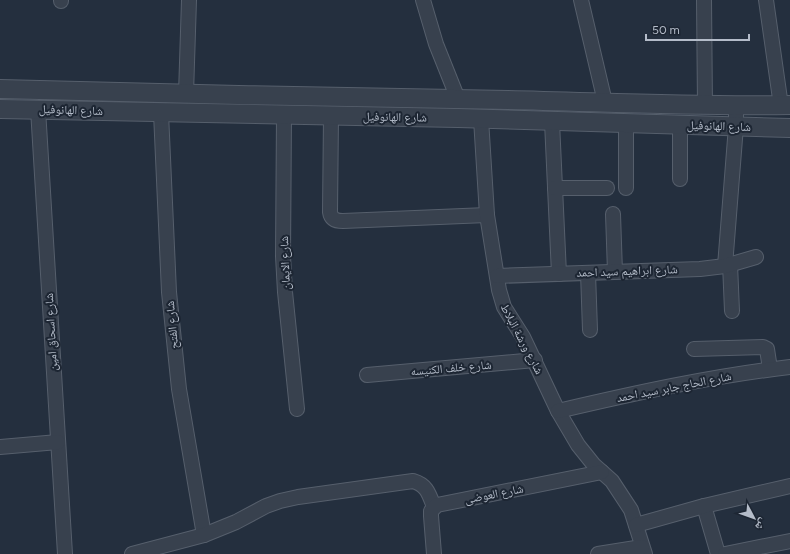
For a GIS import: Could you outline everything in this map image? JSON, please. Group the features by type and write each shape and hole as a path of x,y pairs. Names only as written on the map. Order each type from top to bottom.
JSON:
{"street":[{"path":"186,94 189,0"},
{"path":"423,0 436,44 458,99"},
{"path":"581,0 605,102"},
{"path":"704,0 705,106"},
{"path":"766,0 786,105"},
{"name":"شارع الهانوفيل","path":"0,89 605,102 705,106 786,105"},
{"path":"732,311 727,265 736,106"},
{"name":"شارع الهانوفيل","path":"0,109 481,119 790,128"},
{"name":"شارع اسحاق امين","path":"38,109 65,554"},
{"name":"شارع الفتح","path":"162,113 169,292 178,382 204,535"},
{"name":"شارع الايمان","path":"284,115 283,256 285,292 297,409"},
{"path":"331,116 330,212 334,219 343,221 488,215"},
{"name":"شارع ورشة البلاط","path":"481,119 488,215 497,276 504,307 523,337 558,412 578,445 612,481 623,496 631,510 644,551"},
{"path":"552,122 559,274"},
{"path":"626,123 626,188"},
{"path":"680,125 680,179"},
{"path":"555,188 607,188"},
{"path":"613,214 615,272"},
{"name":"شارع ابراهيم سيد احمد","path":"497,276 700,268 727,265 756,257"},
{"path":"588,273 590,330"},
{"path":"694,348 764,347 767,349 770,369"},
{"name":"شارع خلف الكنيسه","path":"367,375 535,360"},
{"name":"شارع الحاج جابر سيد احمد","path":"558,412 629,394 770,369 790,367"},
{"path":"0,447 58,442"},
{"name":"شارع العوضى","path":"434,507 437,505 602,472"},
{"path":"132,554 204,535 236,522 266,506 280,501 298,497 413,481 420,483 425,488 434,507 431,511 434,554"},
{"path":"636,525 704,506 790,486"},
{"path":"704,506 718,554"},
{"path":"725,554 790,541"},
{"path":"598,554 644,551"}]}
